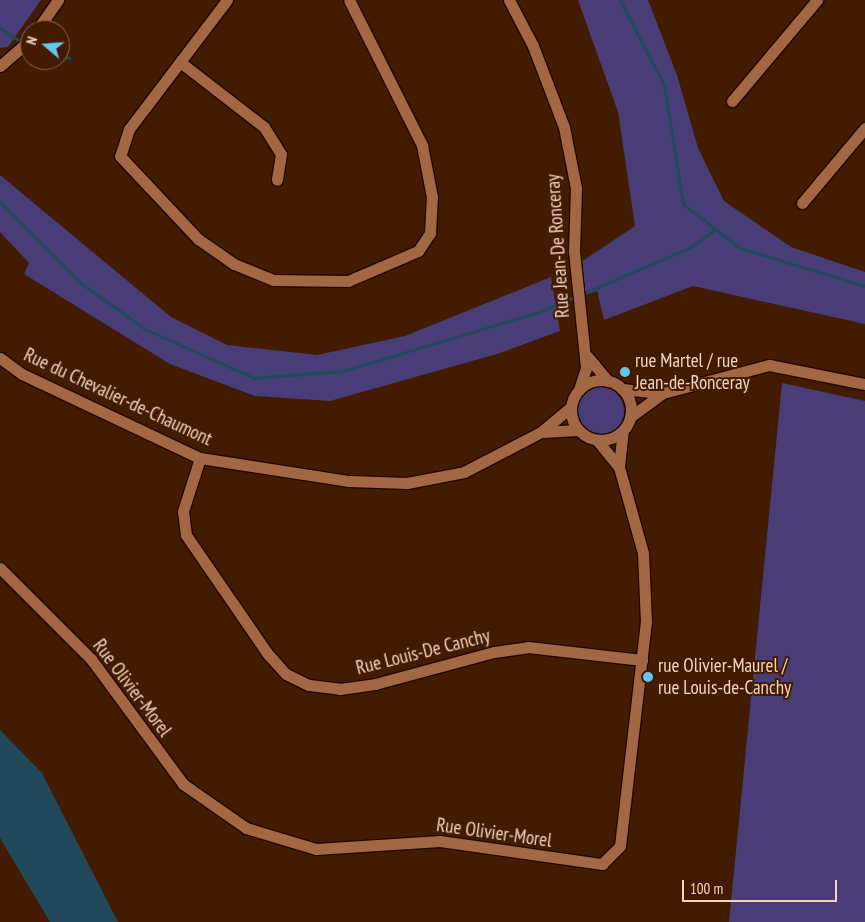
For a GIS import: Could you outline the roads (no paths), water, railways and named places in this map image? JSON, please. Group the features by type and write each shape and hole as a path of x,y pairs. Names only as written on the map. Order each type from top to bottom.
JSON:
{"street":[{"path":"44,20 58,0"},
{"path":"227,0 129,129 120,156 178,218 234,264 273,280 348,281 380,270 418,251 430,233 432,197 422,145 349,0"},
{"name":"Rue Jean-De Ronceray","path":"509,0 533,46 564,127 576,188 574,251 586,374 580,390"},
{"path":"732,101 817,0"},
{"path":"0,66 20,49"},
{"path":"180,62 264,127 281,154 277,180"},
{"path":"802,203 865,128"},
{"path":"585,352 608,381 622,389 663,393"},
{"name":"Rue du Chevalier-de-Chaumont","path":"0,358 22,374 200,458 285,474 408,484 464,472 540,432 572,407"},
{"path":"608,381 596,381 580,390 572,407 578,430 597,440 623,430 630,417 663,393 762,366 786,365 865,384"},
{"path":"622,389 630,402 630,417"},
{"name":"Rue du Chevalier-de-Chaumont","path":"540,432 578,430"},
{"name":"Rue Olivier-Morel","path":"0,568 86,653 162,759 195,794 246,828 316,849 440,841 588,864 607,862 617,853 622,838 642,660 645,572 620,467 623,430"},
{"name":"Rue Olivier-Morel","path":"597,440 620,467"},
{"name":"Rue Louis-De Canchy","path":"200,458 183,511 186,535 267,653 286,674 309,685 340,689 375,684 494,652 528,647 642,660"}],"water":[{"path":"0,730 42,773 118,922 50,922 0,838"}],"waterway":[{"path":"620,0 664,85 683,204 740,248 865,286"},
{"path":"0,28 19,41"},
{"path":"0,202 82,284 145,329 254,378 343,371 539,312 576,296"},
{"path":"582,294 689,248 715,229"}],"place":[{"name":"rue Martel / rue Jean-de-Ronceray","path":"625,372"},
{"name":"rue Olivier-Maurel / rue Louis-de-Canchy","path":"648,677"}]}
